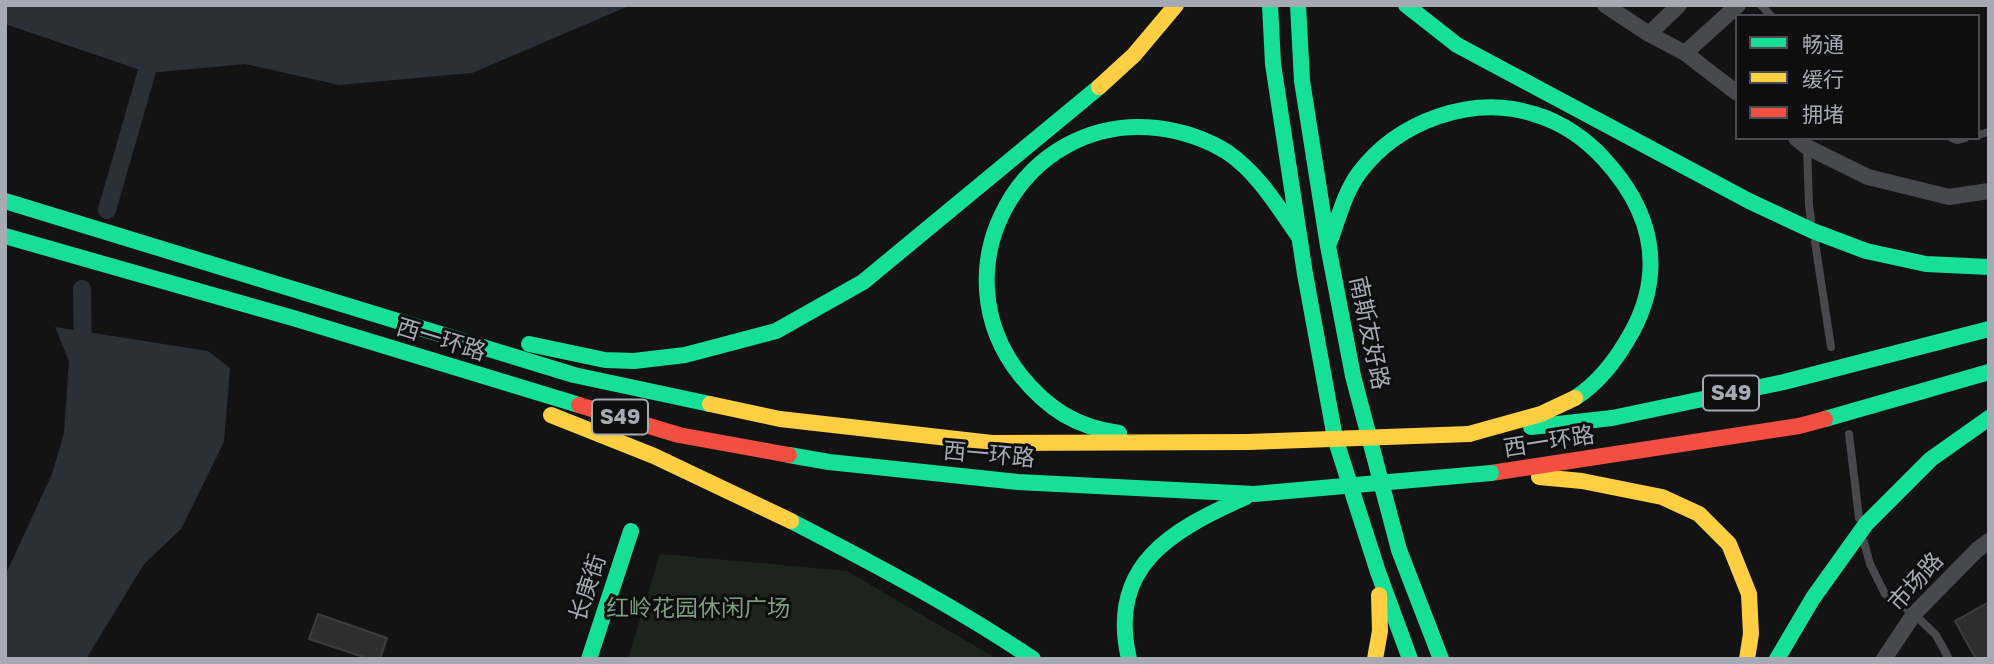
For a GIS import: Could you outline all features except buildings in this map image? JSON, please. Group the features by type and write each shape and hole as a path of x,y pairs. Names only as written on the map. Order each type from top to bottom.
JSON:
{"main road":[{"path":"312,296 605,360 634,361 685,355 776,331 863,282 1097,88 1134,55 1176,5"},
{"path":"1270,5 1273,64 1299,237 1335,438 1378,572 1410,659"},
{"name":"南斯友好路","path":"1298,5 1302,81 1328,246 1353,376 1399,550 1441,659"},
{"path":"1406,5 1457,46 1749,201 1813,231 1866,251 1926,264 1989,267"},
{"path":"1328,246 1351,187 1372,159 1392,140 1422,122 1454,111 1488,106 1520,109 1550,118 1603,155 1623,181 1642,213 1650,273 1634,327 1618,354 1601,376 1577,396 1544,412 1469,434"},
{"path":"1248,442 1111,432 1074,421 1046,404 1022,378 1003,349 991,315 986,281 989,247 1002,212 1028,174 1059,149 1094,132 1125,126 1181,131 1209,142 1235,158 1262,185 1299,237"},
{"name":"西一环路","path":"5,201 574,375 780,419 992,443 1248,442 1469,434 1626,415 1784,382 1989,329"},
{"name":"西一环路","path":"5,236 293,318 679,435 829,462 1018,482 1254,494 1491,473 1799,426 1989,372"},
{"path":"293,318 500,397"},
{"path":"538,410 679,466 775,513 924,591 1033,659"},
{"path":"1777,659 1813,598 1866,524 1931,458 1989,418"},
{"path":"1491,473 1615,486 1662,497 1699,514 1729,544 1749,594 1751,634 1747,659"},
{"path":"1129,659 1124,632 1126,597 1142,562 1170,537 1205,515 1254,494"},
{"name":"长庚街","path":"589,659 631,531"},
{"path":"1375,659 1380,631 1378,572"}],"street":[{"path":"1605,5 1649,34 1685,53 1735,91"},
{"path":"1649,34 1679,5"},
{"path":"1685,53 1738,5"},
{"path":"1801,143 1868,177 1948,197 1989,191"},
{"name":"市场路","path":"1884,659 1914,614 1989,541"}],"lane":[{"path":"1801,143 1811,220"},
{"path":"1815,243 1831,347"},
{"path":"1849,434 1858,519"},
{"path":"1864,542 1870,564 1885,594 1914,614 1936,635 1949,659"}],"green space":[{"name":"红岭花园休闲广场","path":"660,554 847,571 997,659 628,659"}],"shaded area":[{"path":"5,5 631,5 472,73 339,85 245,64 149,73 5,24"},
{"path":"55,327 208,351 230,368 224,442 181,529 144,564 86,659 5,659 5,576 52,474 64,433 69,361"}],"waterway":[{"path":"107,210 166,5"},
{"path":"82,289 83,354"}],"traffic: fast":[{"path":"1270,5 1273,64 1305,274 1335,438 1378,572 1410,659"},
{"path":"1298,5 1302,81 1328,246 1353,376 1399,550 1441,659"},
{"path":"1406,5 1457,45 1749,201 1813,231 1866,251 1926,264 1989,267"},
{"path":"529,344 605,360 634,361 685,355 776,331 863,282 1099,87"},
{"path":"1328,246 1353,181 1375,155 1415,126 1438,116 1486,107 1534,114 1572,132 1604,159 1633,198 1648,240 1650,261 1649,284 1633,330 1608,368 1575,398"},
{"path":"1119,433 1076,421 1053,407 1021,376 997,334 987,290 991,247 1006,206 1032,172 1067,145 1109,130 1157,128 1176,131 1211,143 1238,160 1267,191 1299,237"},
{"path":"5,201 574,375 710,404"},
{"path":"5,236 293,318 579,405"},
{"path":"1531,427 1612,418 1784,382 1989,329"},
{"path":"1825,419 1989,372"},
{"path":"1777,659 1813,598 1866,524 1931,459 1989,418"},
{"path":"789,455 829,462 1018,482 1254,494"},
{"path":"1254,494 1491,473"},
{"path":"1129,659 1125,626 1128,599 1137,575 1152,555 1171,538 1193,523 1246,497"},
{"path":"791,521 944,604 1033,659"},
{"path":"589,659 631,531"}],"traffic: slow":[{"path":"1099,87 1134,55 1176,5"},
{"path":"1469,434 1541,414 1575,398"},
{"path":"710,404 780,419 992,443 1248,442"},
{"path":"551,415 654,456 791,521"},
{"path":"1248,442 1469,434"},
{"path":"1539,477 1582,481 1662,497 1699,514 1729,544 1749,594 1751,634 1747,659"},
{"path":"1375,659 1380,631 1379,595"}],"traffic: jam":[{"path":"579,405 679,435 789,455"},
{"path":"1491,473 1799,426 1825,419"}]}
